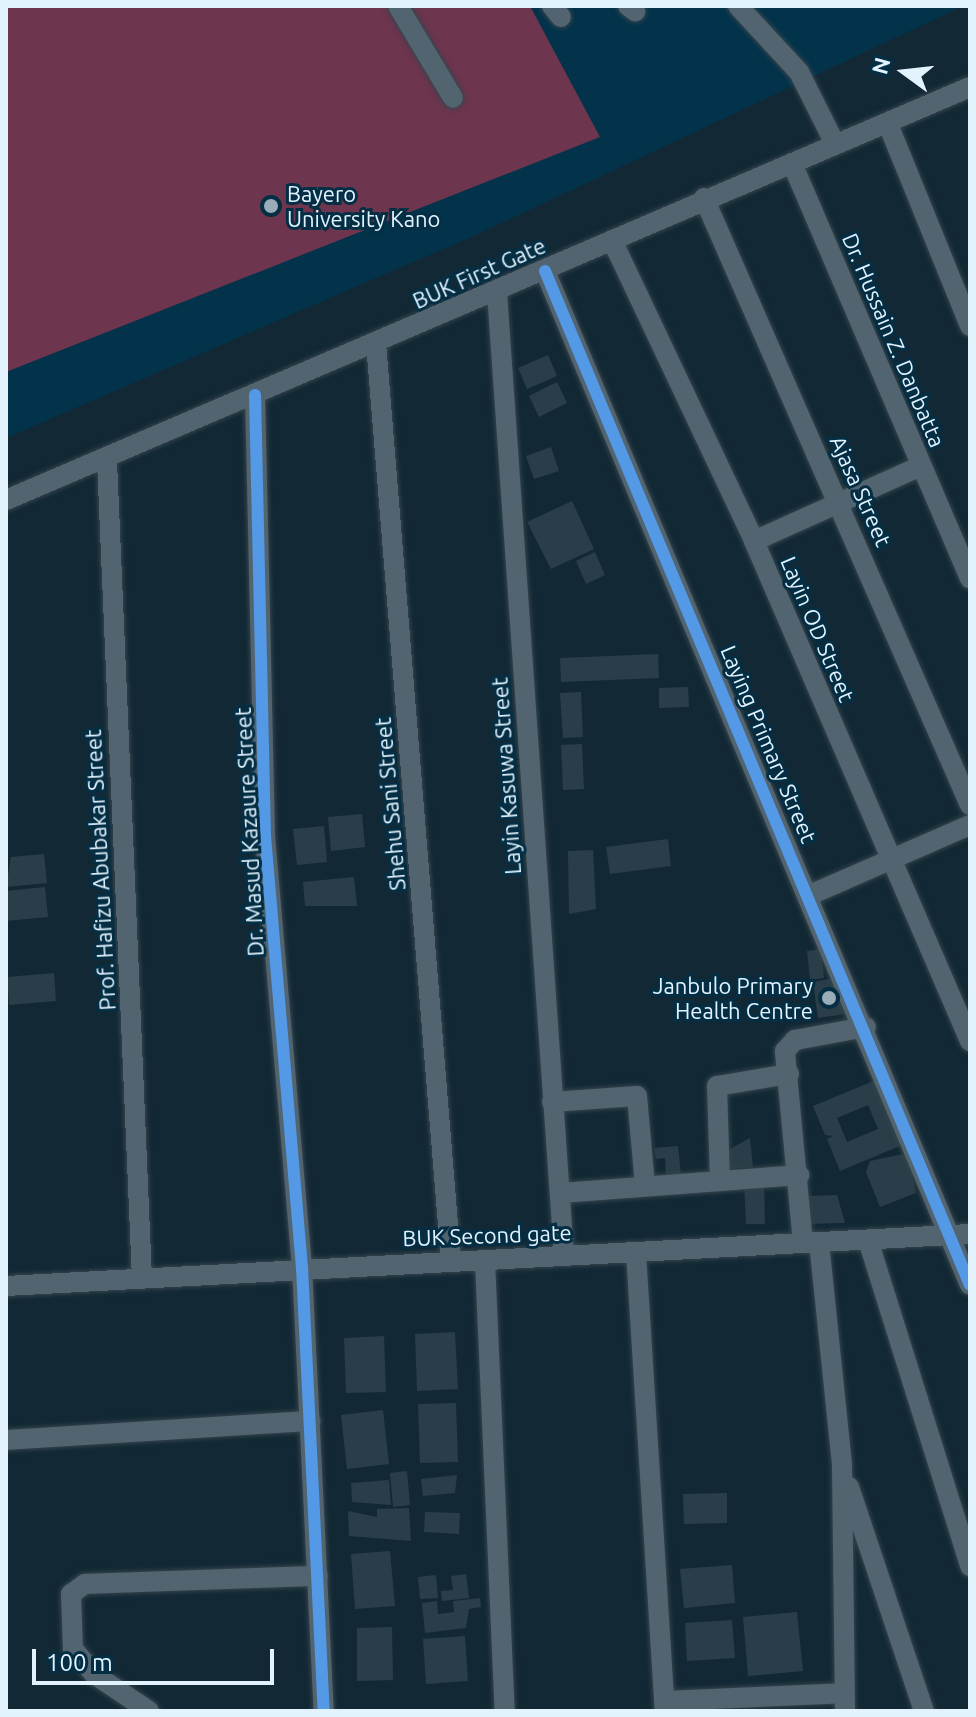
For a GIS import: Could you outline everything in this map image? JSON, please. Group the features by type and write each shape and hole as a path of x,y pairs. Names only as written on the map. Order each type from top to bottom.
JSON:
{"street":[{"path":"398,6 453,98"},
{"path":"738,6 799,72 835,144"},
{"name":"BUK First Gate","path":"6,500 107,461 545,271 704,198 888,124 970,87"},
{"path":"888,124 970,326"},
{"name":"Dr. Hussain Z. Danbatta","path":"792,163 970,579"},
{"name":"Ajasa Street","path":"704,198 970,805"},
{"name":"Layin OD Street","path":"612,240 754,541 970,1041"},
{"name":"Laying Primary Street","path":"545,271 866,1027 961,1235 970,1285"},
{"name":"Layin Kasuwa Street","path":"497,292 564,1256"},
{"name":"Shehu Sani Street","path":"376,343 451,1261"},
{"name":"Dr. Masud Kazaure Street","path":"255,395 265,836 302,1267 324,1711"},
{"name":"Prof. Hafizu Abubakar Street","path":"107,461 142,1278"},
{"path":"754,541 842,507 921,466"},
{"path":"812,894 890,856 970,825"},
{"path":"636,1253 664,1706 844,1702 842,1465 799,1175 785,1051 795,1040 866,1027"},
{"path":"720,1181 717,1086 789,1074"},
{"path":"552,1102 637,1096 645,1186"},
{"path":"561,1193 799,1175"},
{"name":"BUK Second gate","path":"6,1286 302,1267 485,1261 961,1235"},
{"path":"868,1240 970,1566"},
{"path":"485,1261 505,1711"},
{"path":"6,1440 310,1421"},
{"path":"842,1465 924,1711"},
{"path":"149,1711 94,1674 73,1649 71,1594 85,1584 318,1576"}],"shaded area":[{"name":"Bayero University Kano","path":"6,6 963,6 478,234 6,438"},
{"name":"Bayero University Kano","path":"6,6 530,6 600,137 6,372"}],"building":[{"path":"548,355 557,376 527,389 518,368"},
{"path":"557,382 567,403 539,417 529,396"},
{"path":"551,447 559,471 534,479 526,456"},
{"path":"572,501 594,549 551,569 527,522"},
{"path":"595,552 605,575 586,584 576,561"},
{"path":"658,654 659,678 561,682 560,658"},
{"path":"688,687 689,707 659,708 659,688"},
{"path":"581,692 583,737 563,738 560,693"},
{"path":"582,744 584,789 563,790 561,745"},
{"path":"362,814 365,847 331,851 328,817"},
{"path":"324,826 327,862 297,865 293,829"},
{"path":"668,839 671,866 610,874 606,847"},
{"path":"593,850 596,909 569,914 568,851"},
{"path":"44,854 47,883 6,887 11,857"},
{"path":"354,877 357,906 305,906 303,882"},
{"path":"45,887 48,917 6,921 6,891"},
{"path":"821,949 824,978 810,980 807,951"},
{"path":"54,973 56,1001 9,1005 7,977"},
{"name":"Janbulo Primary Health Centre","path":"841,977 846,1014 818,1018 813,982"},
{"path":"876,1080 902,1145 840,1171 827,1139 833,1136 825,1135 813,1106","holes":["868,1105 878,1129 847,1142 837,1118"]},
{"path":"750,1138 753,1167 730,1169 728,1150"},
{"path":"678,1146 681,1175 666,1177 665,1158 656,1159 654,1148"},
{"path":"908,1153 916,1193 880,1207 866,1172 870,1161"},
{"path":"764,1181 765,1224 746,1224 744,1182"},
{"path":"837,1195 845,1223 806,1224 806,1196"},
{"path":"455,1332 458,1389 417,1391 415,1334"},
{"path":"384,1336 386,1392 346,1393 344,1338"},
{"path":"456,1403 458,1462 420,1463 418,1404"},
{"path":"383,1410 389,1464 347,1469 341,1415"},
{"path":"407,1471 410,1505 393,1507 390,1473"},
{"path":"457,1475 455,1493 423,1496 421,1479"},
{"path":"389,1480 391,1505 352,1502 351,1483"},
{"path":"727,1493 727,1523 684,1524 683,1494"},
{"path":"409,1508 411,1541 349,1536 348,1511 377,1517 377,1509"},
{"path":"425,1512 460,1513 459,1534 424,1532"},
{"path":"390,1551 395,1606 355,1609 351,1554"},
{"path":"732,1565 735,1603 684,1608 680,1569"},
{"path":"466,1574 469,1598 442,1601 441,1591 453,1590 451,1576"},
{"path":"436,1575 438,1598 420,1599 418,1577"},
{"path":"480,1598 481,1607 469,1609 466,1628 425,1633 422,1603 437,1601 438,1614 454,1612 453,1601"},
{"path":"797,1612 803,1671 748,1676 743,1617"},
{"path":"732,1620 735,1658 687,1661 685,1623"},
{"path":"392,1627 393,1680 357,1681 357,1628"},
{"path":"465,1636 468,1681 426,1684 423,1639"}],"cycle path":[{"path":"545,271 970,1285"},
{"path":"255,395 265,836 302,1267 324,1711"}],"place":[{"name":"Bayero University Kano","path":"271,206"},
{"name":"Janbulo Primary Health Centre","path":"829,998"}]}
